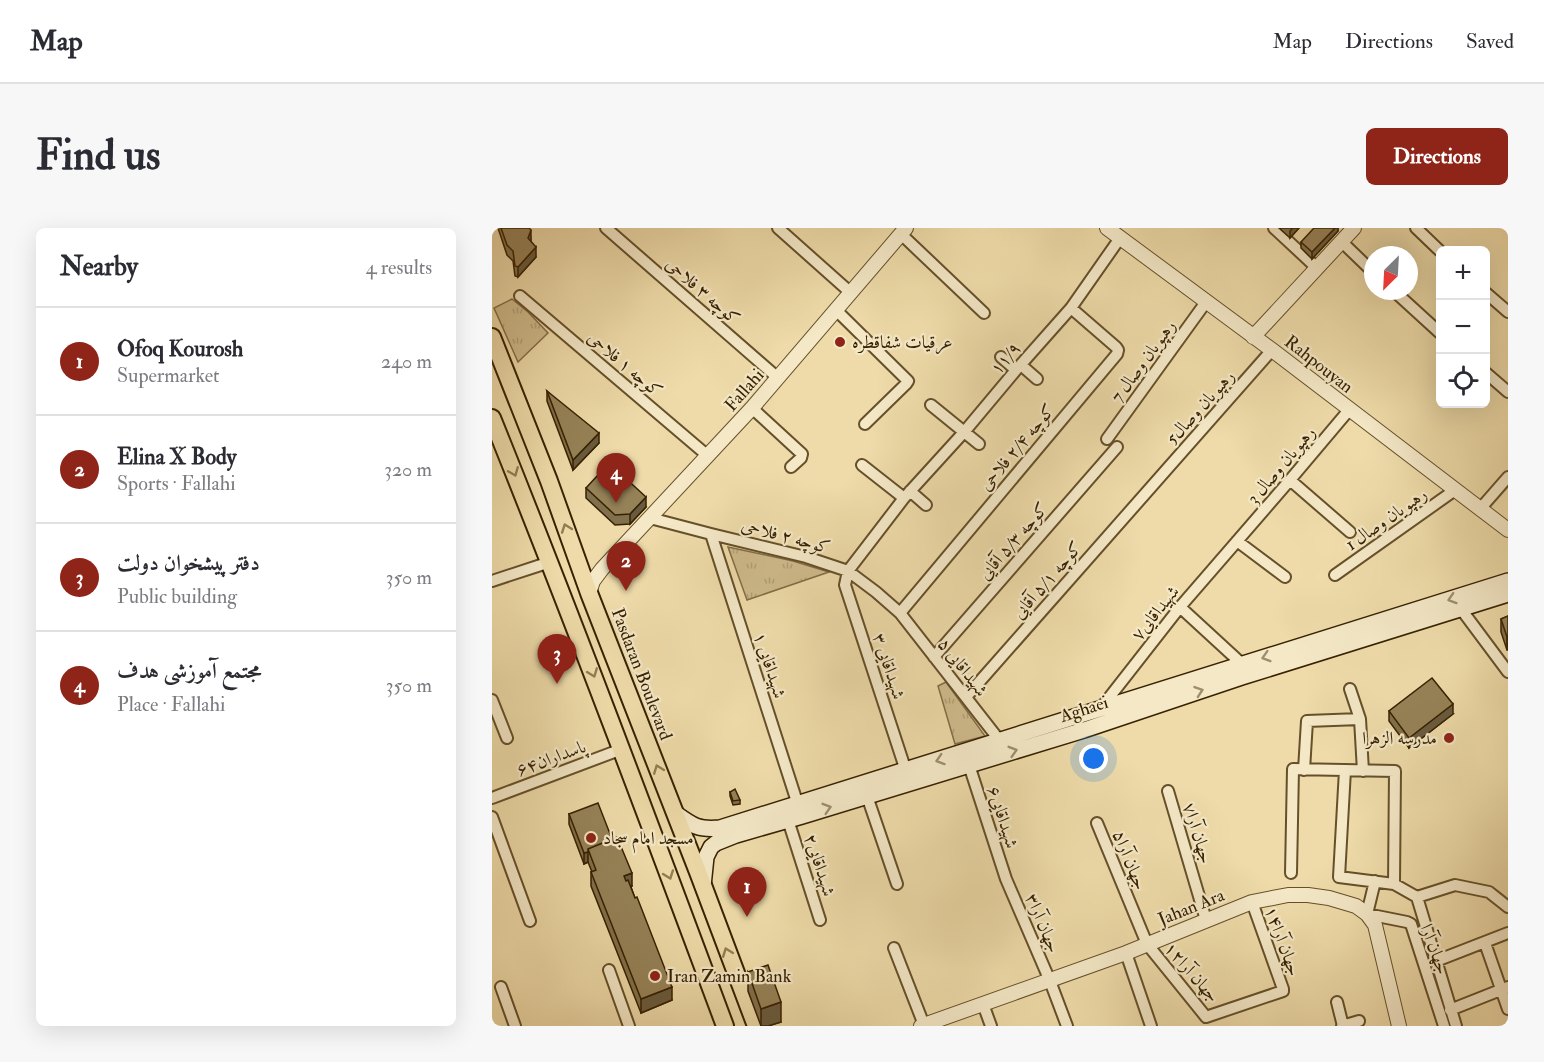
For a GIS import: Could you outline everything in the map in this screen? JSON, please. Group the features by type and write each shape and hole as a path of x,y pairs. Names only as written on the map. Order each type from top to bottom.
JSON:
{"main road":[{"name":"Pasdaran Boulevard","path":"492,337 497,364 549,480 589,593 756,1026"},
{"path":"492,418 622,749 725,1026"},
{"name":"Aghaei","path":"790,811 867,796 1084,730 1242,677 1508,581"},
{"name":"Aghaei","path":"714,836 736,835 790,811 906,771 1242,664 1332,643 1461,609 1508,594"},
{"path":"675,813 714,836 706,857 703,886"}],"street":[{"name":"کوچه ۳ فلاحی","path":"606,228 778,378"},
{"path":"778,228 851,293"},
{"name":"Rahpouyan","path":"1107,228 1272,350 1508,530"},
{"path":"1274,228 1317,268"},
{"path":"1253,337 1354,228"},
{"path":"1416,228 1436,246"},
{"name":"Fallahi","path":"589,593 593,581 602,569 752,408 904,231"},
{"path":"904,231 984,313"},
{"name":"۱۱/۹","path":"848,571 907,495 1071,308 1120,238"},
{"path":"1342,242 1364,263"},
{"name":"کوچه ۱ فلاحی","path":"520,296 708,456"},
{"path":"1490,296 1508,312"},
{"path":"1404,300 1436,329"},
{"name":"7 رهپویان وصال","path":"1107,439 1206,302"},
{"name":"کوچه ۲/۴ فلاحی","path":"900,613 1116,354 1118,350 1116,347 1071,308"},
{"path":"837,310 908,381 865,424"},
{"name":"رهپویان وصال5","path":"1152,485 1272,350"},
{"path":"1001,357 1037,379"},
{"path":"1490,376 1508,392"},
{"path":"931,405 979,444"},
{"path":"752,408 802,454 801,458 791,467"},
{"name":"3 رهپویان وصال","path":"1237,542 1349,410"},
{"name":"کوچه ۵/۳ آقایی","path":"934,657 1117,447"},
{"path":"862,465 926,505"},
{"path":"1480,509 1508,477"},
{"path":"1290,480 1350,532"},
{"name":"کوچه ۵/۱ آقایی","path":"966,697 1152,485"},
{"name":"1 رهپویان وصال","path":"1335,574 1455,490"},
{"name":"کوچه ۲ فلاحی","path":"650,518 806,556 848,571 900,613"},
{"name":"۱ شهیداقایی","path":"711,534 790,811"},
{"path":"1237,542 1285,577"},
{"name":"شهیداقایی۷","path":"1101,708 1180,607 1237,542"},
{"path":"578,560 588,568 602,569"},
{"path":"492,581 550,562"},
{"name":"۳ شهیداقایی","path":"848,571 845,585 906,771"},
{"path":"1180,607 1242,664"},
{"path":"1461,609 1508,672"},
{"name":"۵ شهیداقایی","path":"900,613 1000,741"},
{"path":"1350,689 1360,719 1363,771"},
{"path":"492,700 507,738"},
{"path":"1304,770 1307,721 1360,719"},
{"name":"پاسداران۶۴","path":"492,798 622,749"},
{"name":"شهیداقایی۶","path":"969,765 1006,879"},
{"path":"1291,873 1293,769 1395,771 1394,884"},
{"path":"1345,770 1339,877 1394,884 1417,897 1456,1026"},
{"name":"جهان آرا۷","path":"1168,791 1206,920"},
{"path":"867,796 897,884"},
{"name":"شهیداقایی۲","path":"790,811 820,920"},
{"path":"492,817 530,921"},
{"name":"جهان آرا۵","path":"1097,823 1147,944"},
{"name":"جهان آرا۳","path":"1006,879 1067,1026"},
{"path":"1375,881 1367,914 1375,925 1399,1026"},
{"path":"1417,897 1455,885 1489,892 1508,907"},
{"name":"Jahan Ara","path":"923,1025 1126,953 1252,902 1288,895 1308,895 1356,906 1367,914"},
{"name":"جهان آرا۱۴","path":"1252,902 1283,991"},
{"name":"جهان آرا","path":"1367,914 1411,924 1444,1026"},
{"path":"1436,961 1508,933"},
{"path":"1485,943 1504,989 1508,1009"},
{"name":"جهان آرا۱۲","path":"1147,944 1206,1017 1283,991"},
{"path":"894,948 923,1025"},
{"path":"1126,953 1151,1026"},
{"path":"609,970 630,1026"},
{"path":"501,987 515,1026"},
{"path":"1450,1010 1504,989"},
{"path":"1337,1002 1342,1026 1359,1021"},
{"path":"983,1004 991,1026"}],"green space":[{"path":"512,299 548,333 518,362 494,308"},
{"path":"728,547 793,561 829,572 747,600"},
{"path":"946,682 985,736 955,744 938,686"}],"building":[{"path":"501,228 529,228 531,230 528,238 536,247 518,267 515,266 513,251 507,245"},
{"path":"1314,228 1335,228 1312,252 1301,242"},
{"path":"547,391 599,433 573,460"},
{"path":"609,463 646,497 630,514 615,515 586,488"},
{"path":"1508,616 1508,637 1507,637 1501,619"},
{"path":"1432,678 1453,704 1409,738 1389,711"},
{"path":"735,789 740,800 733,801 730,792"},
{"name":"مسجد امام سجاد","path":"598,803 612,839 584,853 569,814"},
{"path":"617,837 632,873 624,876 635,898 637,897 672,987 641,999 591,872 596,870 588,849"},
{"path":"768,965 781,1002 761,1009 748,972"}],"place":[{"name":"عرقیات شفاقطره","path":"840,342"},
{"name":"مجتمع آموزشی هدف","path":"616,503"},
{"name":"Elina X Body","path":"626,591"},
{"name":"دفتر پیشخوان دولت","path":"557,684"},
{"name":"مدرسه الزهرا","path":"1449,738"},
{"name":"مسجد امام سجاد","path":"591,838"},
{"name":"Ofoq Kourosh","path":"747,917"},
{"name":"Iran Zamin Bank","path":"655,976"}]}
